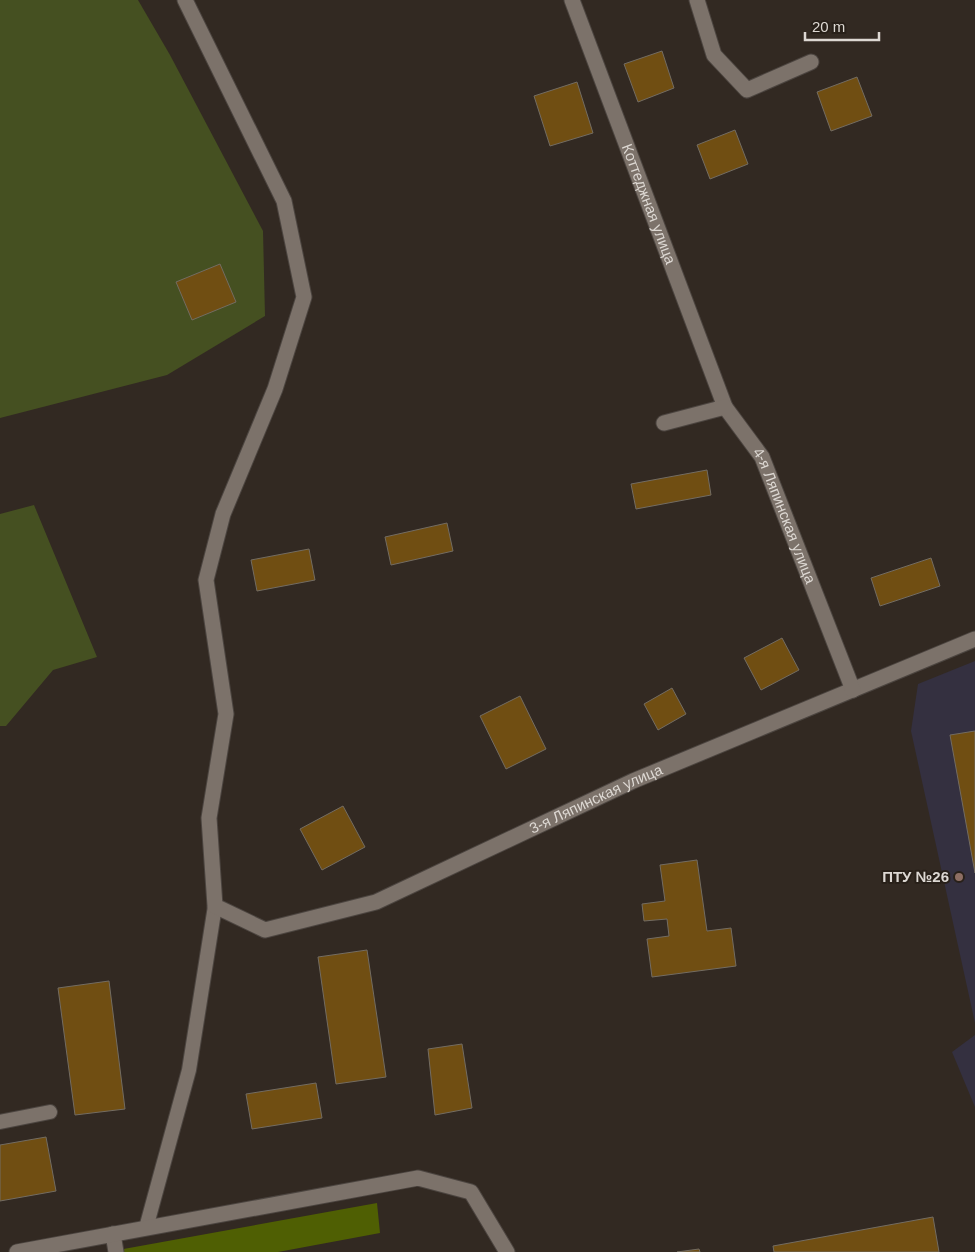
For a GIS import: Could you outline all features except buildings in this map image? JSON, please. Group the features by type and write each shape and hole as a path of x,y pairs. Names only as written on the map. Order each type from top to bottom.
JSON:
{"street":[{"path":"185,0 284,201 304,298 274,389 223,514 206,580 226,714 209,818 215,906"},
{"name":"Коттеджная улица","path":"572,0 725,407"},
{"path":"697,0 714,55 747,90 811,62"},
{"path":"664,424 725,407"},
{"name":"4-я Ляпинская улица","path":"725,407 762,457 853,690"},
{"name":"3-я Ляпинская улица","path":"215,906 265,930 376,902 633,781 975,639"},
{"path":"17,1252 418,1178 471,1192 507,1252"},
{"path":"114,1234 116,1252"}],"lane":[{"path":"146,1228 189,1070 215,906"},
{"path":"0,1122 50,1112"}],"shaded area":[{"name":"ПТУ №26","path":"975,661 975,1023 911,731 918,684"},
{"path":"975,1035 975,1107 952,1052"}],"green space":[{"path":"0,0 138,0 170,55 263,231 265,316 167,375 0,418"},
{"path":"34,505 97,657 53,670 6,726 0,726 0,514"},
{"path":"377,1203 380,1233 278,1252 107,1252"}],"place":[{"name":"ПТУ №26","path":"959,877"}]}
